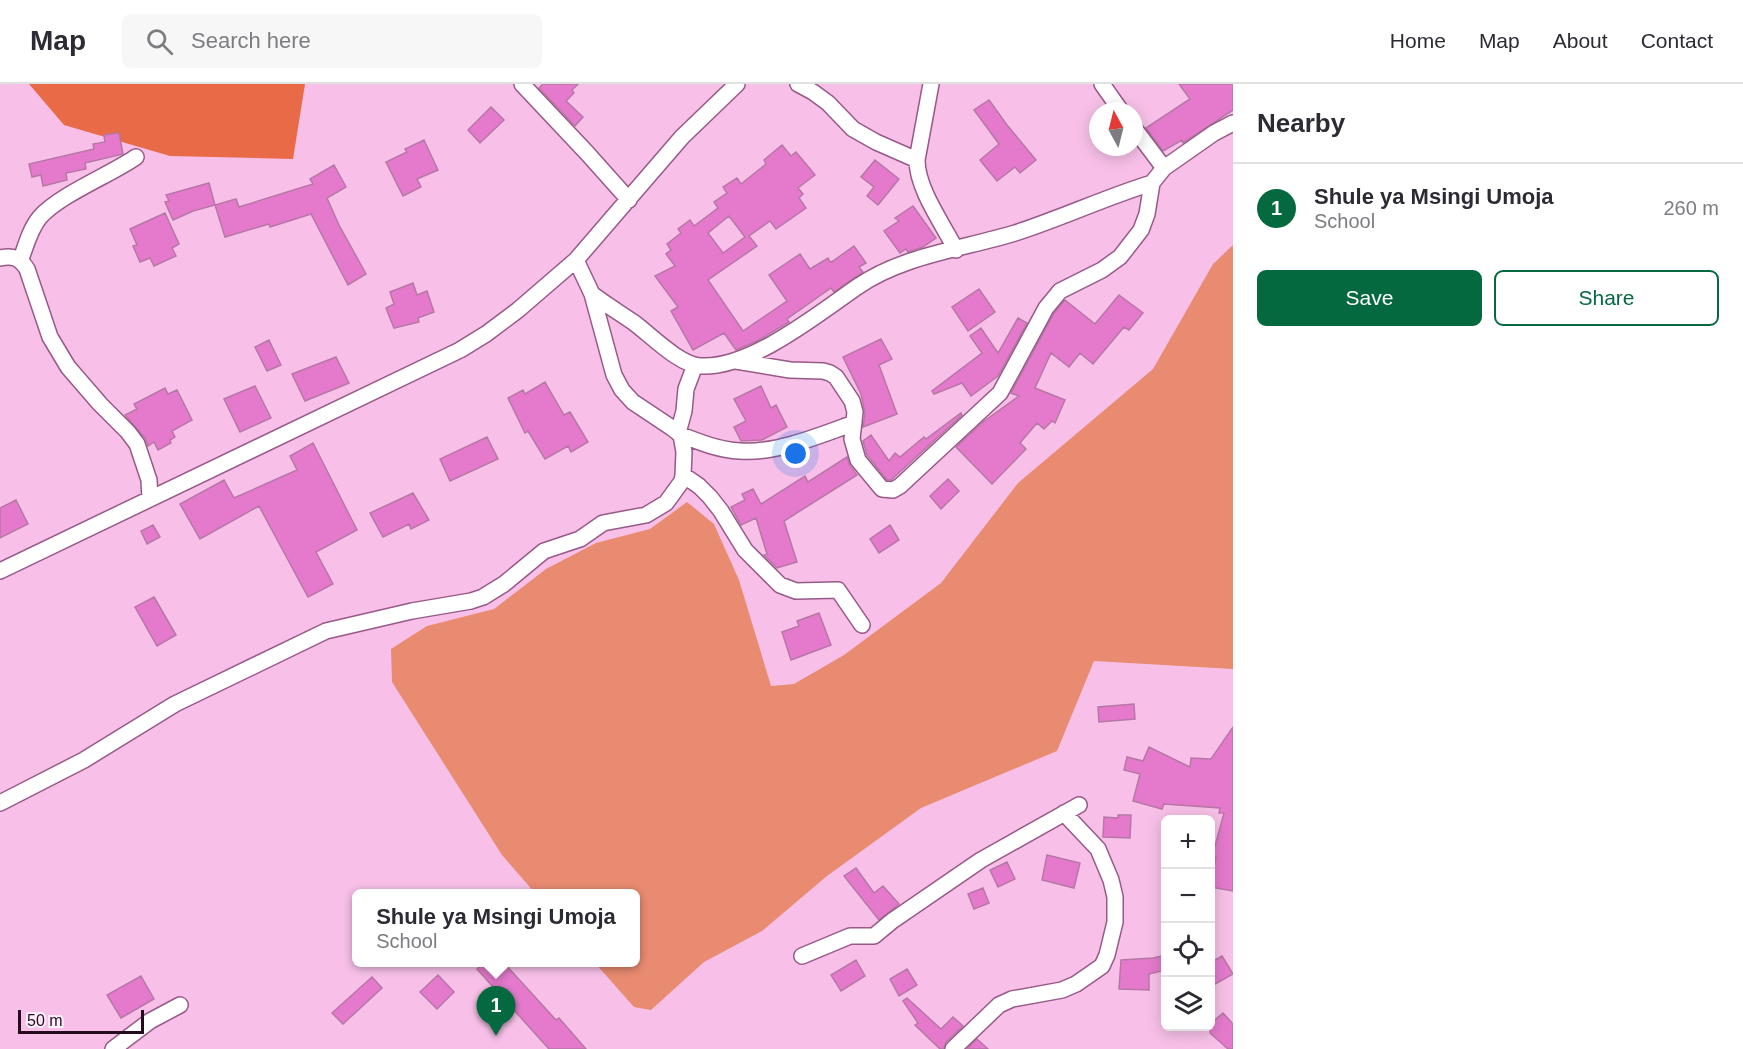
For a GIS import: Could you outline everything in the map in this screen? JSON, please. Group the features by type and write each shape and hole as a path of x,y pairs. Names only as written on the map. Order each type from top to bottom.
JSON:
{"street":[{"path":"522,84 629,200"},
{"path":"0,571 460,350 486,334 576,260 682,137 737,84"},
{"path":"798,84 828,103 853,129 917,160"},
{"path":"931,84 917,170 922,186 956,250"},
{"path":"1102,84 1115,102"},
{"path":"736,361 780,369 830,372 852,401 855,412 852,439 858,460 882,489 893,490 1000,393 1046,308 1060,291 1102,270 1120,257 1140,230 1148,214 1152,183 1164,168 1214,133 1233,123"},
{"path":"1143,140 1164,168"},
{"path":"21,259 28,238 41,216 57,203 136,157"},
{"path":"592,294 685,362 694,365 712,365 736,361 779,339 859,285 885,271 915,260 1019,232 1152,183"},
{"path":"0,258 21,259 27,269 50,337 68,367 137,444 148,480 150,499"},
{"path":"576,260 592,294 614,375 622,390 633,402 679,434 732,450 767,450 854,423"},
{"path":"0,803 84,760 175,704 326,631 483,597 504,584 544,551 580,539 603,524 637,518 657,509 666,503 682,481 684,452 679,434 686,388 694,365"},
{"path":"683,475 710,497 745,550 780,585 796,591 838,590 862,625"},
{"path":"802,956 850,936 874,936 892,921 981,860 1078,805"},
{"path":"953,1049 999,1005 1012,999 1062,990 1076,984 1102,966 1115,922 1115,897 1111,880 1098,849 1064,813"},
{"path":"113,1049 150,1022 180,1005"}],"shaded area":[{"path":"29,84 305,84 293,159 170,156 64,125"},
{"path":"1233,245 1233,669 1094,661 1057,751 921,808 827,876 762,931 704,962 651,1010 634,1007 599,967 640,967 640,889 532,889 502,855 392,682 391,649 427,626 494,609 546,569 596,543 650,529 687,502 714,524 739,580 771,686 794,684 844,655 941,583 1018,483 1153,369 1213,264"}],"building":[{"path":"543,84 578,84 572,90 574,93 566,101 583,117 575,126 539,88"},
{"path":"1179,84 1233,84 1233,110 1183,143 1182,140 1163,151 1146,128 1190,99"},
{"path":"989,100 1036,160 1020,173 1015,167 997,181 980,160 999,144 974,110"},
{"path":"491,107 504,120 480,143 468,130"},
{"path":"119,133 123,154 85,163 86,169 66,173 67,180 43,186 41,175 32,177 29,164 94,149 93,144 105,142 104,135"},
{"path":"424,140 438,170 417,179 421,187 403,196 386,162 407,152 405,149"},
{"path":"782,145 791,156 796,152 815,175 798,188 803,194 799,198 806,208 776,229 770,221 749,236 757,246 708,280 743,331 787,301 769,275 800,254 810,269 828,258 830,262 833,261 854,246 866,263 859,267 863,272 834,292 831,288 787,319 789,322 757,341 736,350 724,333 693,350 671,311 678,307 655,276 675,266 666,254 671,250 667,244 681,233 678,229 690,220 694,226 718,208 714,202 727,193 723,187 737,178 741,184 766,164 764,160","holes":["729,216 745,237 723,253 708,233"]},
{"path":"875,160 899,179 878,205 867,196 874,187 861,177"},
{"path":"334,165 346,187 327,198 366,274 348,285 311,214 270,227 269,224 225,237 215,205 236,199 239,207 313,184 310,179"},
{"path":"209,183 215,205 173,220 165,202 169,201 166,195"},
{"path":"913,206 936,238 923,247 908,252 906,249 900,253 884,231 899,221 895,218"},
{"path":"165,213 179,244 172,248 176,256 154,266 150,258 140,262 133,246 137,245 130,229"},
{"path":"413,283 417,295 427,291 434,312 418,318 419,322 394,328 386,308 394,304 390,292"},
{"path":"979,289 995,312 968,331 952,307"},
{"path":"1119,295 1143,313 1129,330 1124,327 1093,364 1080,353 1069,367 1051,353 1035,388 1065,400 1055,423 1052,421 1044,429 1037,423 1020,443 1026,449 992,484 956,447 983,422 1019,396 1011,393 1054,313 1065,300 1095,324"},
{"path":"1018,318 1027,323 998,376 971,396 962,383 934,394 932,391 982,353 970,336 981,328 998,353"},
{"path":"881,339 892,359 879,365 897,414 863,427 865,413 861,394 843,357"},
{"path":"269,340 281,365 267,371 255,347"},
{"path":"336,357 349,383 305,401 292,374"},
{"path":"545,382 564,415 570,412 588,442 571,452 568,446 545,459 528,431 525,433 508,398 523,390 525,394"},
{"path":"255,386 271,418 240,432 224,399"},
{"path":"761,386 771,408 776,405 787,427 762,440 741,441 734,427 746,421 734,399"},
{"path":"165,388 168,394 177,390 192,420 172,431 175,437 170,440 171,443 158,450 154,442 148,446 145,438 125,415 137,409 134,404"},
{"path":"961,413 962,415 891,480 887,480 867,455 863,441 871,435 889,461 895,453 900,457 924,437 926,439"},
{"path":"487,437 498,459 450,481 440,459"},
{"path":"313,443 357,530 316,552 333,584 308,597 259,506 200,539 180,504 224,480 234,498 297,470 290,456"},
{"path":"847,457 857,475 784,521 797,562 777,568 764,555 767,554 756,518 741,525 731,507 745,500 742,494 753,489 761,504 805,476 808,482"},
{"path":"948,479 959,491 941,509 930,496"},
{"path":"413,493 429,520 411,529 409,524 383,537 370,513"},
{"path":"16,500 28,524 0,538 0,508"},
{"path":"153,525 160,537 147,544 141,531"},
{"path":"890,525 899,540 879,553 870,539"},
{"path":"154,597 176,635 157,646 135,607"},
{"path":"819,613 831,645 791,660 782,632 799,626 797,621"},
{"path":"1134,704 1135,719 1099,722 1098,707"},
{"path":"1233,727 1233,891 1215,888 1215,846 1224,813 1219,813 1220,808 1164,804 1162,809 1133,801 1140,774 1124,770 1127,757 1143,761 1149,747 1190,767 1191,758 1211,759"},
{"path":"1118,815 1131,815 1130,838 1103,837 1104,817 1118,818"},
{"path":"1047,855 1080,863 1074,888 1042,880"},
{"path":"1007,862 1015,879 998,887 990,870"},
{"path":"856,868 874,893 883,886 899,904 879,920 844,876"},
{"path":"983,888 989,903 974,909 968,894"},
{"path":"1161,956 1161,971 1149,974 1149,990 1119,989 1121,960"},
{"path":"1222,956 1233,974 1215,984 1215,977 1215,960"},
{"path":"856,960 865,976 841,991 831,975"},
{"path":"479,967 508,967 556,1020 559,1018 586,1049 549,1049 477,969"},
{"path":"907,969 917,985 899,996 890,979"},
{"path":"438,975 454,992 437,1009 420,992"},
{"path":"141,976 154,999 121,1018 107,995"},
{"path":"372,977 382,988 343,1024 332,1013"},
{"path":"907,998 941,1029 953,1017 963,1026 946,1042 944,1049 940,1049 915,1025 918,1023 903,1001"},
{"path":"1223,1013 1233,1024 1233,1049 1228,1049 1210,1033 1210,1031 1215,1031 1215,1020"},
{"path":"977,1039 988,1049 967,1049"}],"place":[{"name":"Shule ya Msingi Umoja","path":"496,1036"}]}
